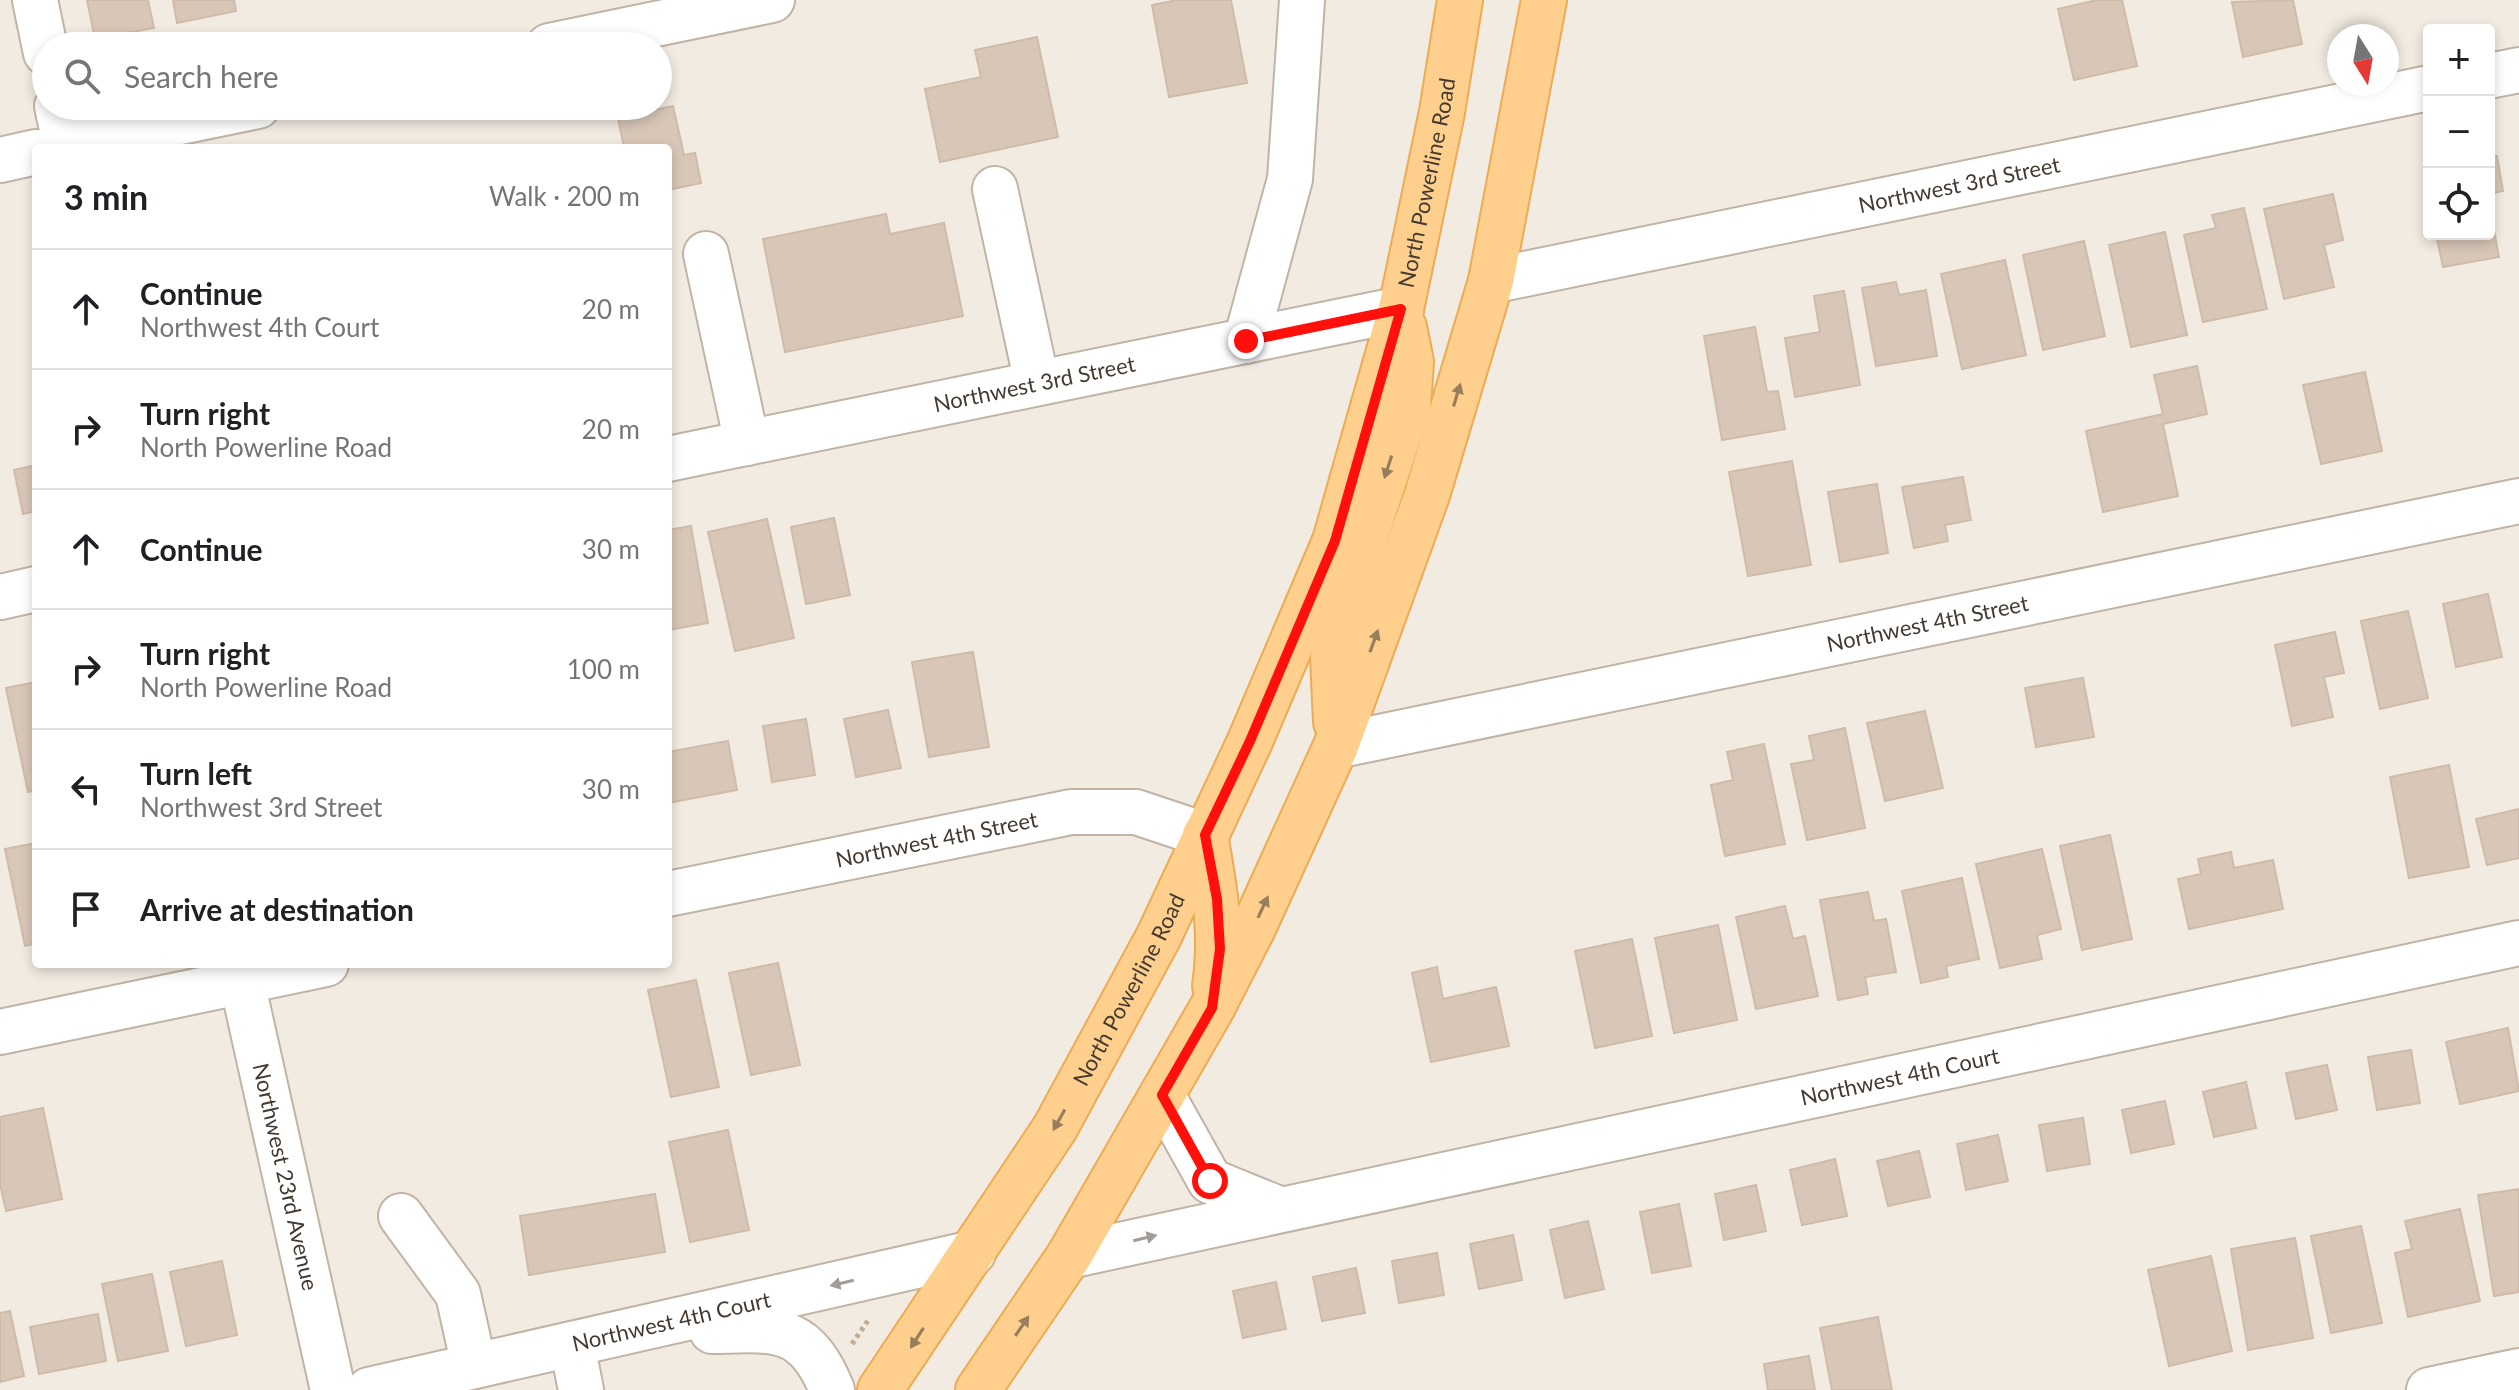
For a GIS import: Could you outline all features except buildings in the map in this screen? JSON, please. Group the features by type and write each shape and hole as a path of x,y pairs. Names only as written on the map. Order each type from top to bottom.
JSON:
{"main road":[{"name":"North Powerline Road","path":"880,1390 1055,1128 1159,936 1250,741 1335,541 1401,309 1442,112 1460,0"},
{"path":"1527,0 1534,65"},
{"path":"978,1390 1069,1256 1212,1008 1254,926 1336,746 1427,495 1491,281 1544,0"},
{"path":"1336,746 1333,657 1338,619 1408,407 1411,362 1401,309"},
{"path":"1205,835 1217,899 1220,949 1212,1008"}],"street":[{"path":"35,0 42,32"},
{"path":"617,32 772,0"},
{"path":"1246,341 1290,179 1302,0"},
{"path":"2495,75 2519,70"},
{"name":"Northwest 3rd Street","path":"1491,281 2423,89"},
{"path":"56,140 175,120"},
{"path":"0,160 32,149"},
{"path":"995,189 1037,383"},
{"path":"706,254 747,443"},
{"name":"Northwest 3rd Street","path":"672,458 1401,309"},
{"name":"Northwest 4th Street","path":"1336,746 2519,501"},
{"path":"0,597 32,590"},
{"name":"Northwest 4th Street","path":"672,893 1071,812 1136,812 1205,835"},
{"name":"Northwest 4th Court","path":"1069,1256 2519,943"},
{"path":"0,1032 240,973 288,968"},
{"name":"Northwest 23rd Avenue","path":"240,973 333,1390"},
{"path":"1162,1095 1210,1181 1279,1209"},
{"path":"401,1216 458,1294 474,1366"},
{"name":"Northwest 4th Court","path":"369,1390 973,1253"},
{"path":"663,1323 713,1332 771,1329 803,1343 824,1369 832,1390"},
{"path":"572,1344 581,1390"},
{"path":"2429,1390 2519,1371"}],"route":[{"path":"1210,1181 1162,1095 1212,1008 1220,949 1217,899 1205,835 1250,741 1335,541 1370,409 1401,309 1246,341"}]}
